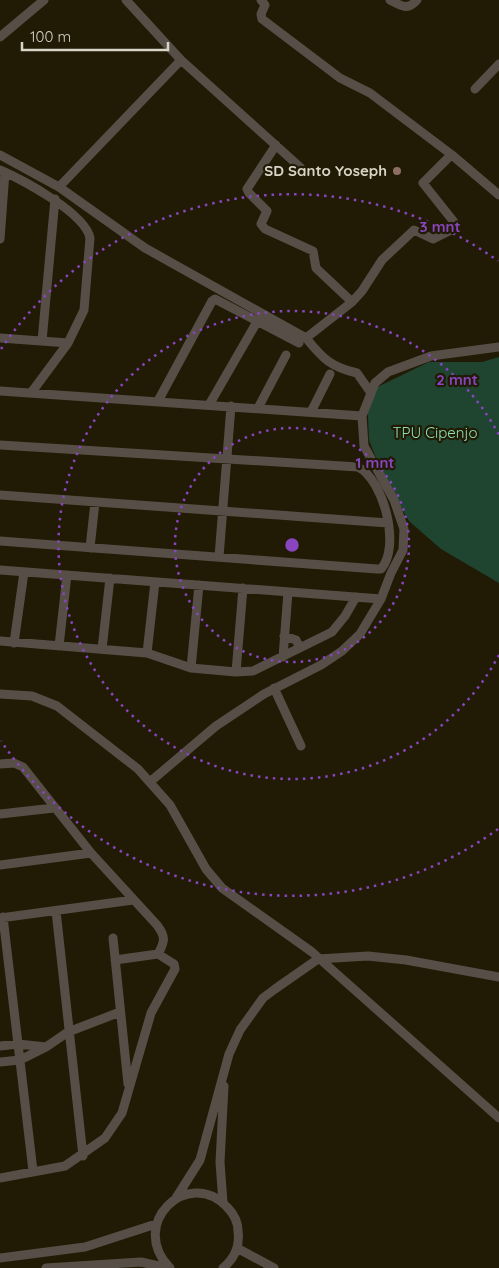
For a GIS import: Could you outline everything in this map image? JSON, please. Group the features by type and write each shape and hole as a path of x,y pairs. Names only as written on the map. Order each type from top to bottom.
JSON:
{"street":[{"path":"0,37 44,0"},
{"path":"126,0 181,60 301,168"},
{"path":"261,0 264,5 260,14 262,19 340,78 370,93 452,155 499,195"},
{"path":"390,0 407,7 417,0"},
{"path":"59,188 181,60"},
{"path":"476,89 499,64"},
{"path":"276,145 247,188 249,193 267,210 261,224 265,229 313,251 316,268 352,302"},
{"path":"0,154 59,188 145,248 302,341 336,368 357,373 371,393"},
{"path":"302,341 352,302 362,291 382,260 414,230 433,239 454,229 454,222 423,183 452,155"},
{"path":"0,239 3,171 55,199 86,229 90,238 84,310 68,343 31,393"},
{"path":"42,341 55,199"},
{"path":"158,401 212,301 218,298 302,341"},
{"path":"209,405 258,320"},
{"path":"0,338 68,343"},
{"path":"151,781 216,726 274,688 321,665 342,651 360,634 381,599 391,573 403,550 404,529 402,518 394,500 364,446 362,416 375,383 382,376 409,362 431,356 499,347"},
{"path":"258,408 286,355"},
{"path":"311,412 330,374"},
{"path":"0,391 362,416"},
{"path":"219,557 231,406"},
{"path":"0,445 358,467 370,476 386,510 390,540 385,565 381,569 0,541"},
{"path":"0,495 388,523"},
{"path":"90,548 95,502"},
{"path":"0,570 381,599"},
{"path":"14,643 24,572"},
{"path":"59,646 67,575"},
{"path":"102,649 110,578"},
{"path":"147,653 155,582"},
{"path":"191,668 199,585"},
{"path":"236,672 243,588"},
{"path":"282,657 288,592"},
{"path":"0,641 147,653 191,668 236,672 253,670 320,639 338,626 356,597"},
{"path":"284,636 296,640 300,648"},
{"path":"274,688 301,746"},
{"path":"0,694 32,696 57,706 118,752 151,781 188,834 206,869 222,888 312,952 452,1074 499,1118"},
{"path":"0,764 14,762 24,767 54,808 91,853 164,935 163,945 158,954"},
{"path":"0,814 54,808"},
{"path":"0,864 91,853"},
{"path":"33,1171 2,918 132,900"},
{"path":"56,911 83,1156"},
{"path":"113,938 128,1089"},
{"path":"0,1178 65,1166 83,1156 106,1138 122,1113 151,1013 175,971 174,964 158,954 115,960"},
{"path":"169,1268 158,1253 155,1244 156,1224 164,1209 176,1198 200,1160 229,1054 240,1030 263,998 318,959 386,957 499,977"},
{"path":"0,1062 20,1060 46,1047 68,1032 120,1012"},
{"path":"0,1046 18,1044 46,1047"},
{"path":"223,1203 220,1162 225,1068"},
{"path":"176,1198 195,1193 215,1198 230,1210 238,1228 237,1248 230,1262 223,1268"},
{"path":"0,1258 85,1247 156,1224"},
{"path":"237,1248 261,1264 274,1268"},
{"path":"46,1268 141,1262 169,1268"}],"green space":[{"name":"TPU Cipenjo","path":"499,357 499,583 441,549 409,521 385,480 369,440 367,392 429,362 482,362"}],"place":[{"name":"SD Santo Yoseph","path":"397,171"}]}
